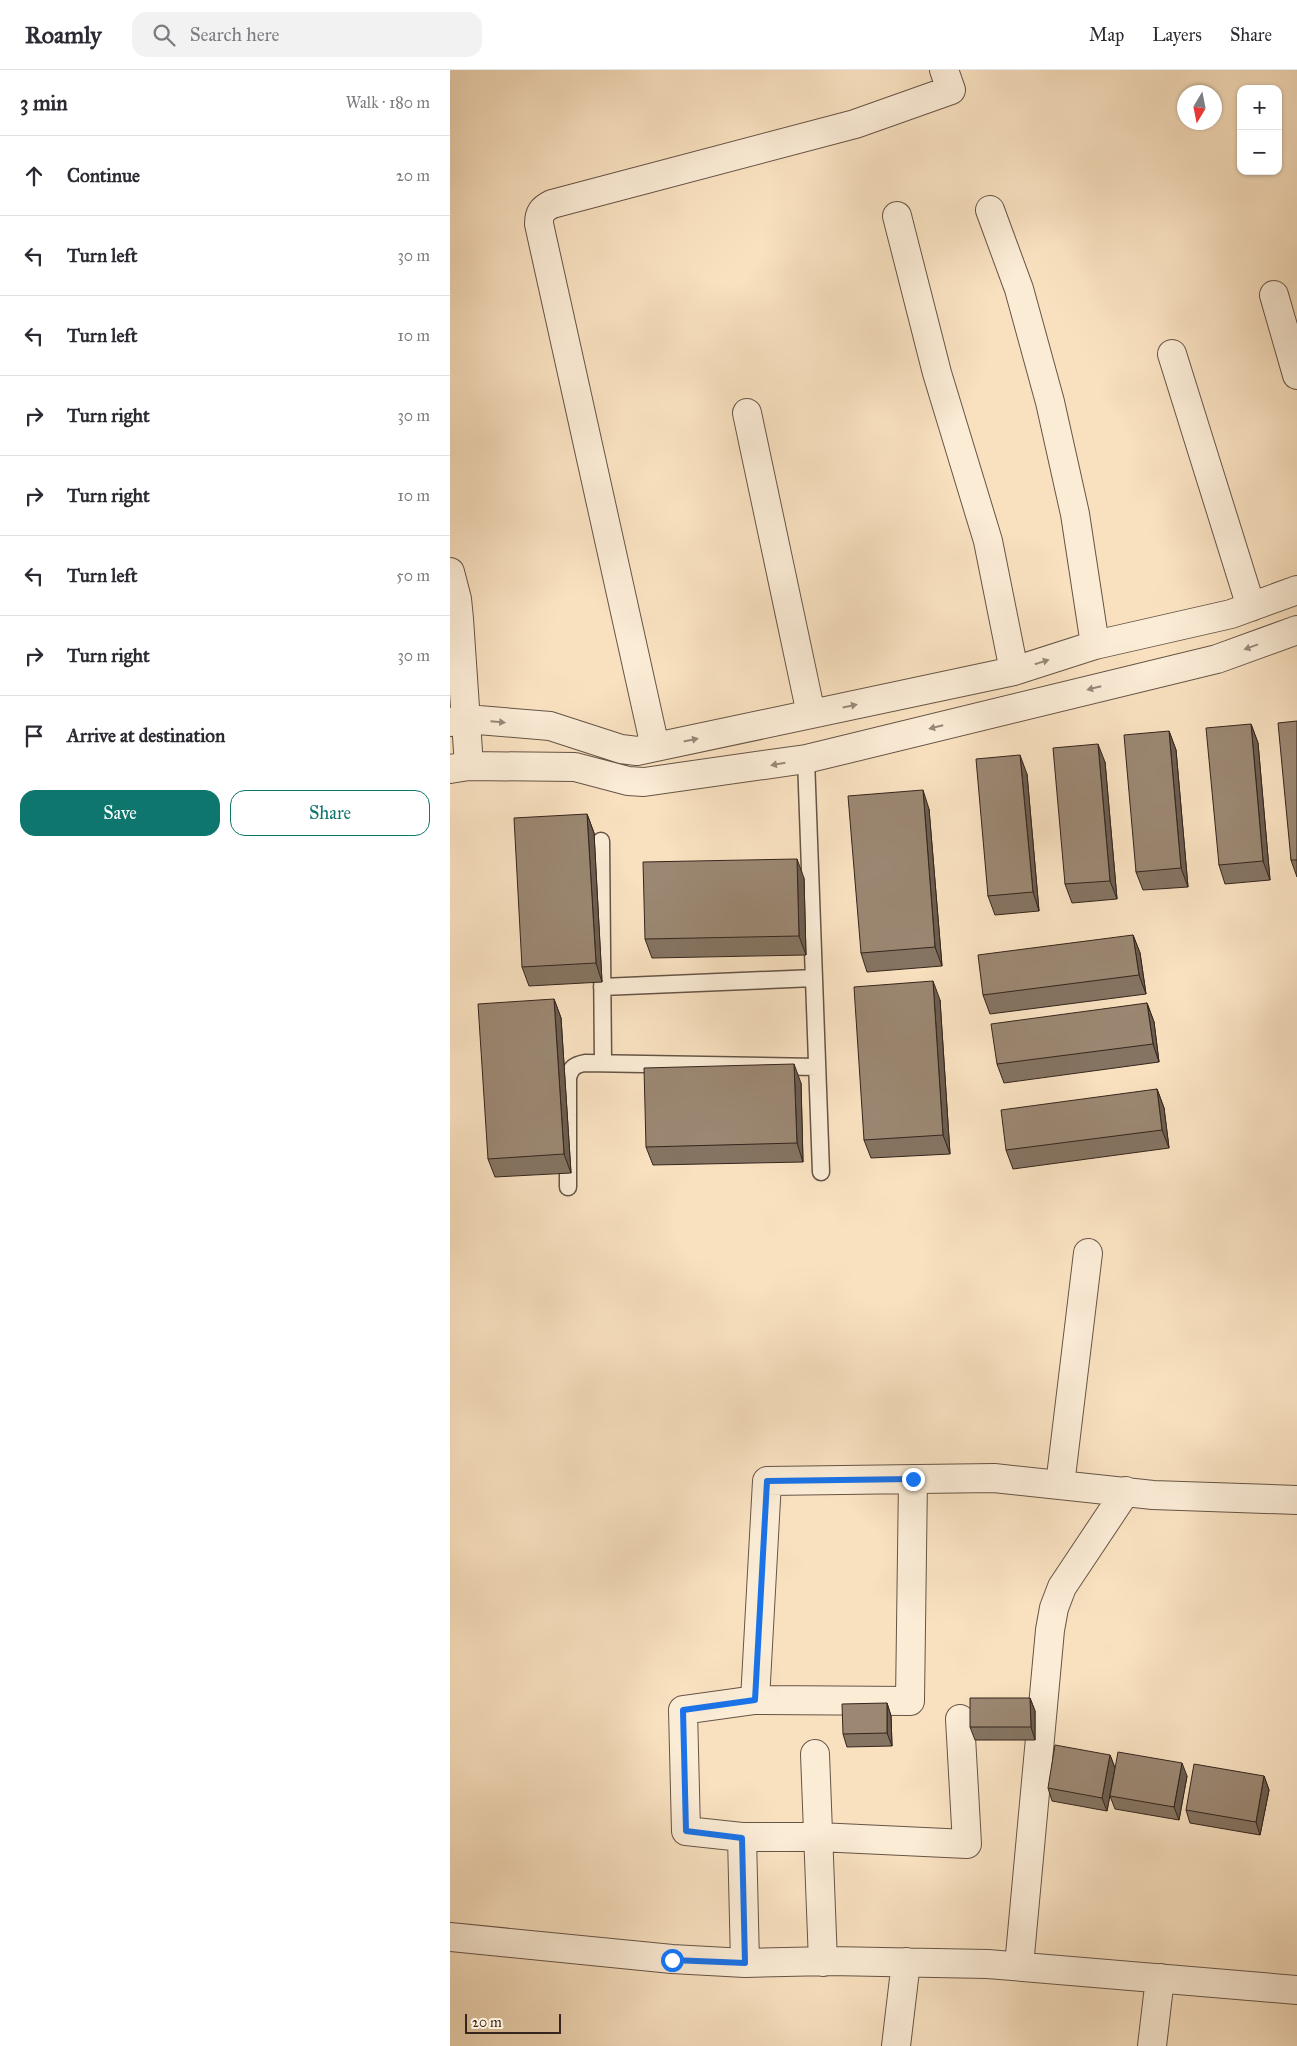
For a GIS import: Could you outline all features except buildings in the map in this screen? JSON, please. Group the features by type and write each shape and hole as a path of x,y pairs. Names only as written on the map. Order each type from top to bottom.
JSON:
{"street":[{"path":"655,747 539,224 539,216 543,209 552,204 855,124 951,90 944,70"},
{"path":"990,210 1019,289 1050,402 1075,514 1095,645"},
{"path":"897,216 937,373 988,541 1014,671"},
{"path":"1274,295 1297,375"},
{"path":"1172,354 1251,608"},
{"path":"747,413 811,714"},
{"path":"450,572 457,599 460,768 574,767 628,781 644,782 806,758 1217,659 1297,630"},
{"path":"458,721 550,726 621,749 637,751 1014,671 1095,645 1231,614 1297,590"},
{"path":"1060,1485 1088,1253"},
{"path":"755,1700 767,1481 994,1478 1153,1494 1297,1500"},
{"path":"913,1479 910,1701 755,1700 683,1710 686,1831 742,1838 818,1837 966,1844 960,1719"},
{"path":"1019,1966 1050,1630 1054,1608 1062,1587 1126,1491"},
{"path":"815,1754 823,1962"},
{"path":"742,1838 745,1963"},
{"path":"450,1938 672,1960 745,1963 906,1962 988,1964 1297,1990"},
{"path":"896,2046 906,1962"},
{"path":"1152,2046 1160,1978"}],"lane":[{"path":"806,758 821,1172"},
{"path":"601,841 603,1063"},
{"path":"602,987 814,978"},
{"path":"568,1187 568,1078 570,1070 576,1065 603,1063 817,1067"}],"route":[{"path":"672,1960 745,1963 742,1838 686,1831 683,1710 755,1700 767,1481 913,1479"}]}
